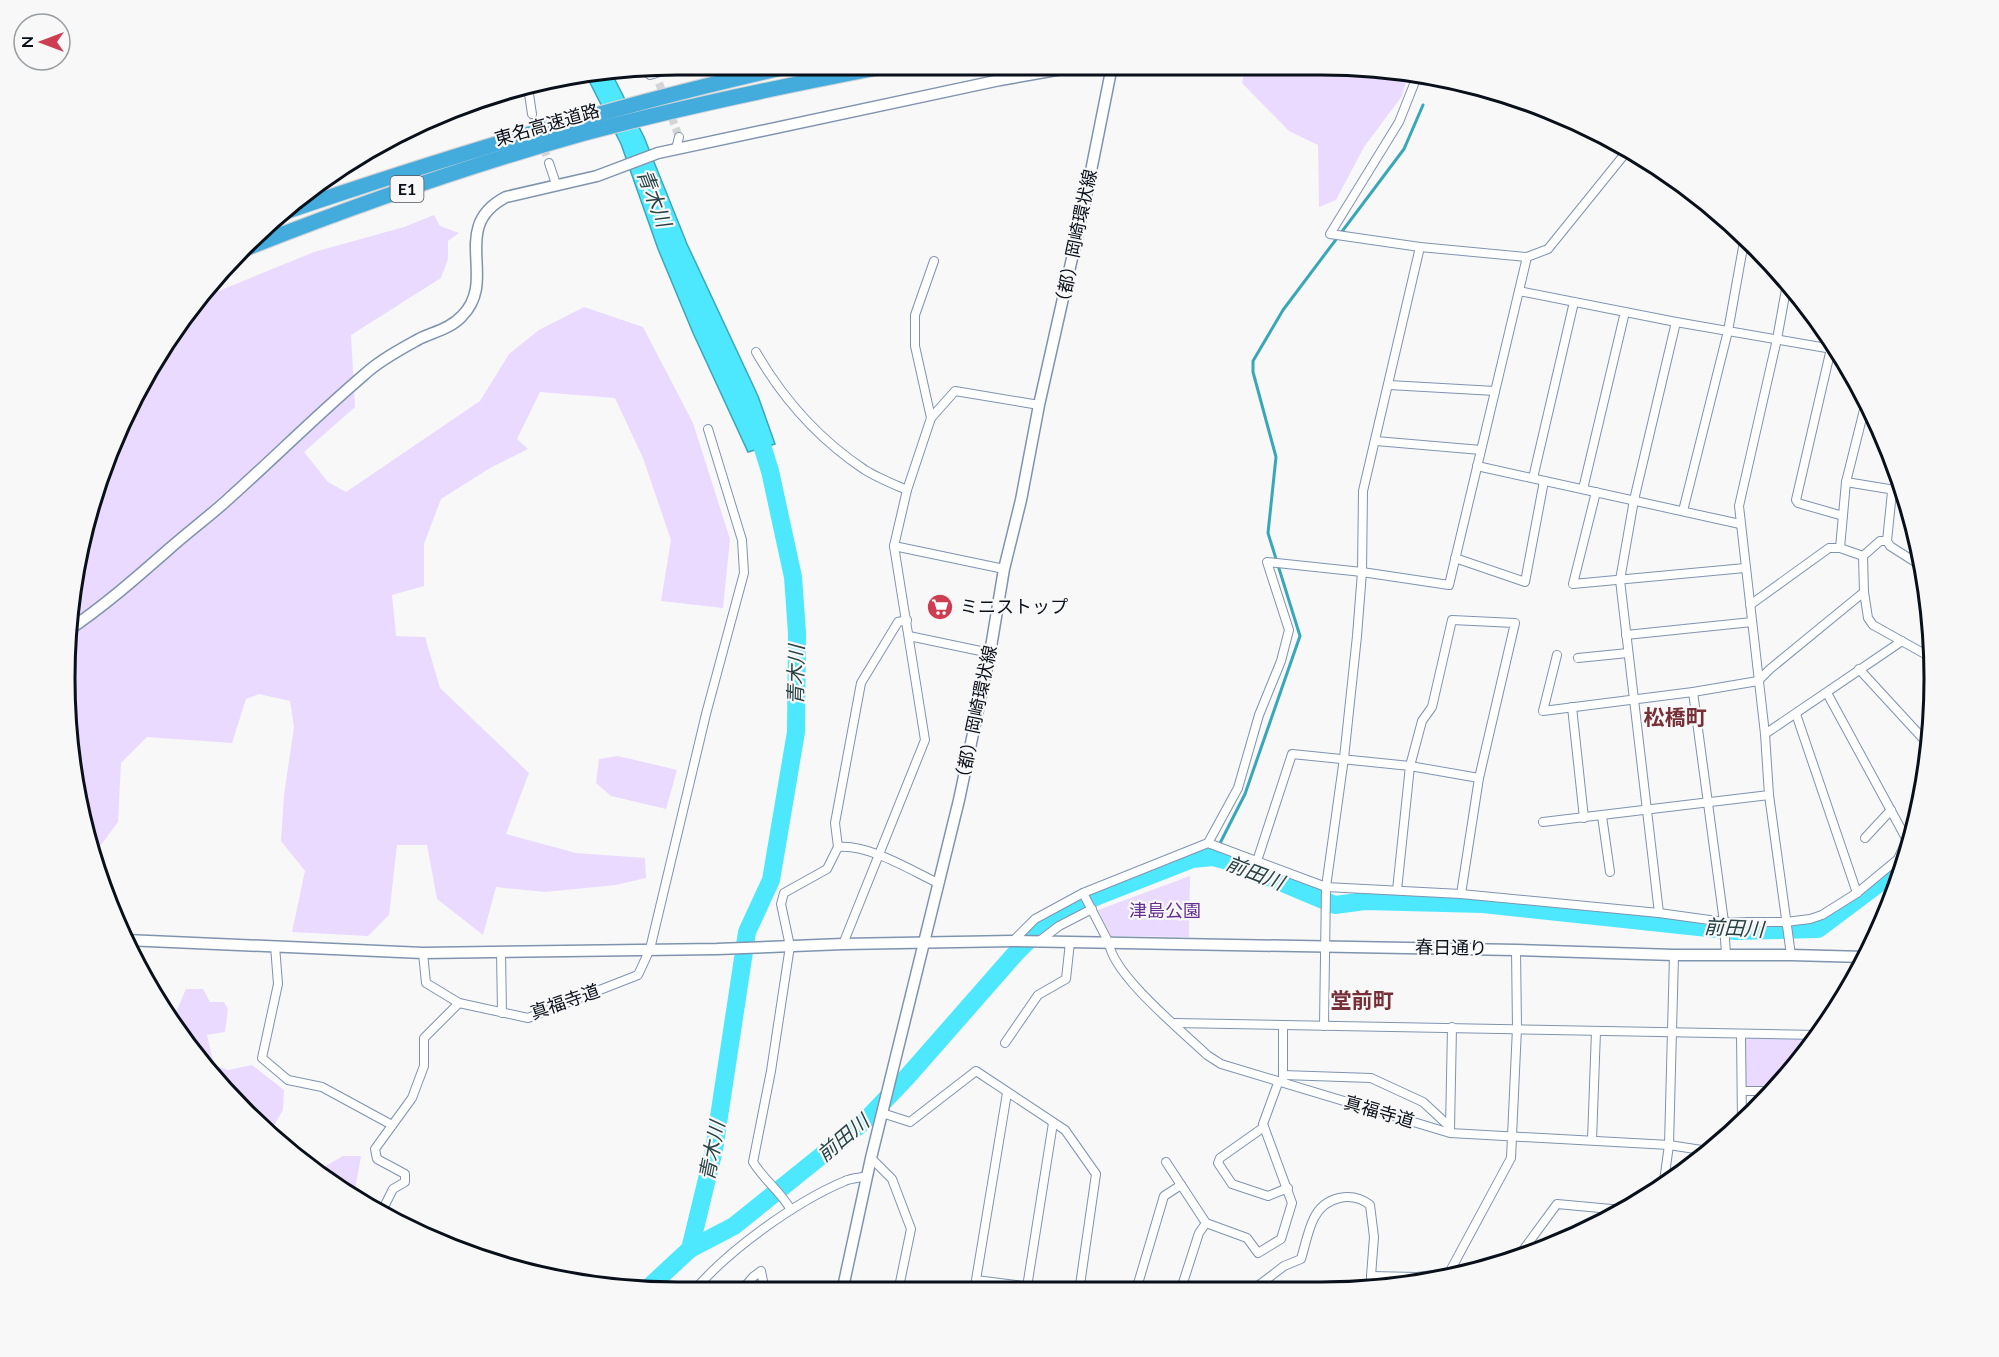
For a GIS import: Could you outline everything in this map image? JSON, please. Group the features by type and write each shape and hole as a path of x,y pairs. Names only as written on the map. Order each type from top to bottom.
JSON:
{"highway":[{"name":"東名高速道路","path":"304,206 572,121 639,102 753,75"},
{"name":"東名高速道路","path":"262,243 386,196 580,135 644,118 844,75"}],"street":[{"path":"1000,80 1002,75"},
{"path":"78,624 98,610 224,503 367,371 419,339 454,324 463,316 472,305 476,292 477,231 485,212 506,197 597,176 657,153 1028,75"},
{"name":"（都）岡崎環状線","path":"844,1282 871,1158 959,800 990,653 1004,569 1021,500 1039,405 1086,196 1110,75"},
{"path":"651,76 659,82"},
{"path":"1415,83 1399,122 1330,234 1420,248 1527,257 1548,249 1623,156"},
{"path":"529,94 532,114"},
{"path":"676,149 678,137"},
{"path":"549,163 556,184"},
{"path":"1324,1026 1326,887 1344,758 1362,572 1363,491 1420,248"},
{"path":"1683,511 1728,330 1743,248"},
{"path":"135,940 423,953 717,949 1013,941 1035,919 1083,893 1208,843 1238,788 1259,716 1281,661 1289,630 1268,562 1362,572 1449,585 1527,257"},
{"path":"931,418 915,346 915,315 934,261"},
{"path":"1519,291 1676,322 1824,346"},
{"path":"1785,295 1778,339 1739,506 1765,734 1769,795 1791,954"},
{"path":"1533,478 1574,302"},
{"path":"1583,489 1625,312"},
{"path":"1659,913 1620,580 1634,500 1676,322"},
{"path":"756,352 769,374 814,430 867,471 907,490"},
{"path":"1831,358 1796,500 1798,503 1843,516"},
{"path":"1389,385 1495,391"},
{"path":"843,944 925,740 894,546 907,490 931,418 955,391 1039,405"},
{"path":"1840,548 1846,482 1863,414"},
{"name":"真福寺道","path":"423,953 426,983 459,1003 528,1018 638,975 650,949 706,714 744,573 742,540 708,429"},
{"path":"1376,441 1481,450"},
{"path":"1477,466 1740,524"},
{"path":"1455,558 1525,582 1544,481"},
{"path":"1846,482 1889,489 1892,492 1887,541 1890,546 1912,560"},
{"path":"1596,492 1574,584 1745,568"},
{"path":"1863,556 1880,542 1887,541"},
{"path":"894,546 1004,569"},
{"path":"1750,604 1829,548 1840,548 1863,556"},
{"path":"1863,556 1864,592 1868,618 1873,625 1923,653"},
{"path":"1557,655 1543,711 1693,692 1758,681 1864,592"},
{"path":"791,1210 785,1199 762,1177 753,1162 771,1071 788,946 781,904 784,893 827,869 838,847 834,823 861,683 898,622 907,620"},
{"path":"1397,890 1410,766 1422,721 1432,707 1452,620 1515,623 1479,778 1461,894"},
{"path":"1626,635 1752,622"},
{"path":"909,636 990,653"},
{"path":"1765,734 1902,641"},
{"path":"1578,657 1628,653"},
{"path":"1859,669 1921,737"},
{"path":"1693,692 1724,922 1726,955"},
{"path":"1827,693 1903,833"},
{"path":"1572,707 1584,818"},
{"path":"1796,714 1857,893"},
{"path":"1257,861 1292,754 1410,766 1479,778"},
{"path":"1543,822 1769,795"},
{"path":"1865,838 1891,810"},
{"path":"1602,816 1610,872"},
{"path":"1208,843 1326,887 1461,894 1659,913 1724,922 1786,922 1822,915 1857,893 1895,861"},
{"path":"838,847 851,846 878,855 938,883"},
{"name":"真福寺道","path":"1083,893 1109,944 1110,951 1129,981 1215,1061 1450,1130 1669,1145 1697,1149"},
{"path":"1038,942 1059,926 1092,909"},
{"name":"春日通り","path":"1013,941 1856,957"},
{"path":"1005,1043 1038,995 1066,979 1070,942"},
{"path":"275,946 278,984 262,1058 288,1080 322,1087 392,1125"},
{"path":"1452,1267 1511,1158 1516,1028 1516,950"},
{"path":"501,952 502,1013"},
{"path":"1665,1174 1669,1145 1674,955"},
{"path":"385,1205 393,1189 405,1182 405,1174 377,1159 375,1149 412,1098 424,1066 424,1038 459,1003"},
{"path":"1174,1023 1807,1035"},
{"path":"1166,1162 1206,1223 1247,1238 1258,1253 1283,1236 1293,1203 1263,1122 1281,1081 1283,1025"},
{"path":"1450,1130 1452,1027"},
{"path":"1592,1140 1596,1031"},
{"path":"1741,1034 1742,1110"},
{"path":"883,1112 910,1122 976,1071 1065,1130 1096,1174 1081,1282"},
{"path":"1281,1081 1371,1078 1423,1101 1450,1130"},
{"path":"1742,1091 1760,1091"},
{"path":"991,1282 976,1280 1006,1093"},
{"path":"1028,1282 1053,1123"},
{"path":"1264,1127 1220,1158 1218,1163 1232,1184 1268,1196 1288,1188"},
{"path":"871,1158 892,1179 910,1229 900,1282"},
{"path":"702,1282 732,1253 791,1210 846,1180 867,1176"},
{"path":"1138,1282 1164,1196 1181,1185"},
{"path":"1264,1282 1284,1266 1302,1259 1314,1217 1324,1204 1349,1196 1364,1200 1371,1205 1374,1237 1371,1280"},
{"path":"1527,1245 1557,1204 1608,1209"},
{"path":"1183,1282 1199,1233 1206,1223"},
{"path":"749,1282 762,1272 763,1282"},
{"path":"1371,1276 1401,1277"}],"green space":[{"path":"1244,75 1360,76 1406,81 1402,96 1364,147 1336,200 1319,207 1318,145 1289,131 1242,83"},
{"path":"434,215 440,226 459,233 448,241 448,259 441,278 351,335 355,407 304,452 328,482 346,492 480,401 509,354 539,330 584,307 643,327 693,423 730,539 723,608 661,601 671,540 643,458 615,398 540,392 517,439 528,449 490,468 441,499 424,544 424,586 392,595 396,636 425,637 440,688 529,773 506,834 576,853 645,858 646,878 616,885 545,892 496,887 483,935 437,899 427,845 397,845 389,915 368,936 292,932 305,871 281,841 284,795 294,727 290,701 259,694 246,699 232,743 147,737 121,763 118,822 100,847 87,796 76,718 76,639 80,600 96,522 121,448 156,377 177,343 216,292 314,252 404,227"},
{"path":"618,756 677,770 666,809 611,796 596,783 599,759"},
{"name":"津島公園","path":"1190,876 1189,937 1111,936 1098,910"},
{"path":"186,989 203,989 210,1002 224,1002 228,1009 225,1032 207,1035 213,1062 200,1046 176,1012"},
{"path":"1746,1037 1805,1038 1763,1088 1746,1087"},
{"path":"252,1065 284,1090 283,1110 274,1125 217,1066 228,1070"},
{"path":"343,1156 361,1156 355,1188 324,1167"}],"water":[{"path":"614,79 644,137 687,244 758,396 775,444 748,452 693,333 658,249 621,144 590,82"}],"waterway":[{"path":"1213,857 1245,794 1300,636 1268,533 1276,457 1253,372 1253,361 1283,310 1404,149 1423,105"},
{"name":"青木川","path":"655,1281 690,1249 714,1150 747,932 771,880 796,732 797,633 793,577 770,471 756,426"},
{"name":"前田川","path":"690,1249 734,1226 867,1119 1015,954 1044,925 1095,897 1192,859 1213,857 1235,863 1335,905 1365,901 1483,904 1736,931 1818,929 1891,874"}],"tunnel":[{"path":"659,83 679,137"},
{"path":"532,114 549,163"}],"place":[{"name":"ミニストップ","path":"940,607"}],"district":[{"name":"松橋町","path":"1675,718"},
{"name":"堂前町","path":"1362,1001"}]}
